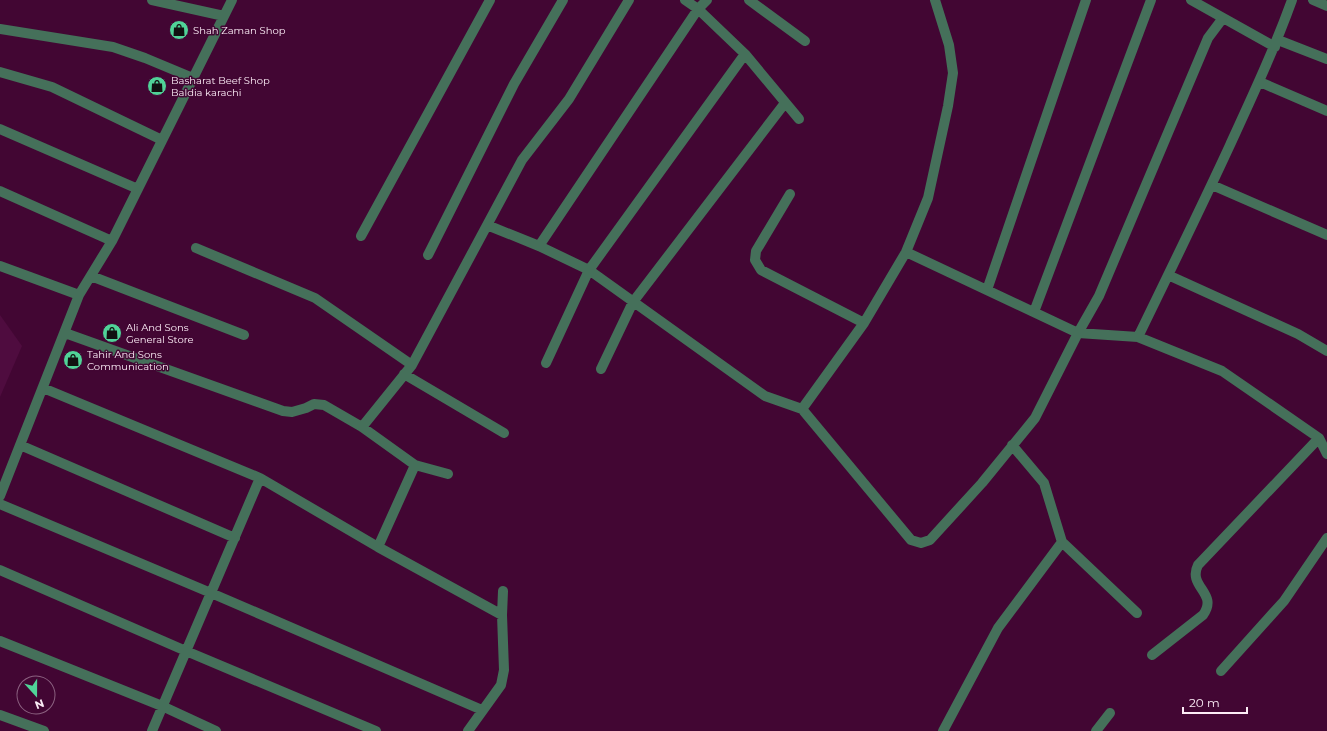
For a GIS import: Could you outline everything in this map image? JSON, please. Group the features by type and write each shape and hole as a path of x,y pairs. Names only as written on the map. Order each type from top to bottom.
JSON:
{"street":[{"path":"152,0 224,16"},
{"path":"0,496 79,296 112,241 232,0"},
{"path":"361,236 490,0"},
{"path":"428,255 514,84 563,0"},
{"path":"362,426 412,365 522,160 569,99 629,0"},
{"path":"685,0 698,9 745,54 799,120"},
{"path":"539,246 698,9 707,0"},
{"path":"749,0 805,41"},
{"path":"802,409 864,323 906,252 928,198 948,106 953,73 949,45 935,0"},
{"path":"987,290 1086,0"},
{"path":"1034,312 1151,0"},
{"path":"1192,0 1223,18 1276,43 1327,59"},
{"path":"1138,337 1260,82 1292,0"},
{"path":"1313,0 1327,6"},
{"path":"487,225 539,246 589,270 766,396 802,409 912,540 921,543 930,540 982,483 1035,418 1078,333 1099,296 1208,38 1223,18"},
{"path":"0,29 113,47 145,58 193,78"},
{"path":"546,363 589,270 745,54"},
{"path":"0,72 52,87 162,140"},
{"path":"1260,82 1327,110"},
{"path":"601,369 633,302 785,103"},
{"path":"0,129 138,189"},
{"path":"1212,185 1327,235"},
{"path":"0,191 112,241"},
{"path":"790,194 756,251 755,260 761,270 864,323"},
{"path":"196,248 316,298 412,365"},
{"path":"906,252 1078,333 1138,337 1222,371 1319,438 1327,454"},
{"path":"0,266 79,296"},
{"path":"1168,275 1298,334 1327,351"},
{"path":"91,276 244,335"},
{"path":"65,333 283,411 292,412 314,404 324,404 362,426 414,465 448,474"},
{"path":"404,374 504,433"},
{"path":"43,388 260,478 378,547 502,614"},
{"path":"1152,655 1203,615 1207,609 1209,601 1196,578 1195,571 1198,565 1319,438"},
{"path":"20,445 235,538"},
{"path":"1012,445 1044,483 1062,542 1137,613"},
{"path":"378,547 414,465"},
{"path":"152,731 260,478"},
{"path":"0,504 482,710"},
{"path":"1221,671 1284,601 1327,538"},
{"path":"943,731 998,628 1062,542"},
{"path":"0,570 186,651 376,731"},
{"path":"468,731 501,685 504,670 502,614 503,591"},
{"path":"0,641 162,706 216,731"},
{"path":"1096,731 1110,713"},
{"path":"0,715 44,731"}],"shaded area":[{"path":"0,315 22,346 0,397"}],"place":[{"name":"Shah Zaman Shop","path":"179,30"},
{"name":"Basharat Beef Shop Baldia karachi","path":"157,86"},
{"name":"Ali And Sons General Store","path":"112,333"},
{"name":"Tahir And Sons Communication","path":"73,360"}]}
